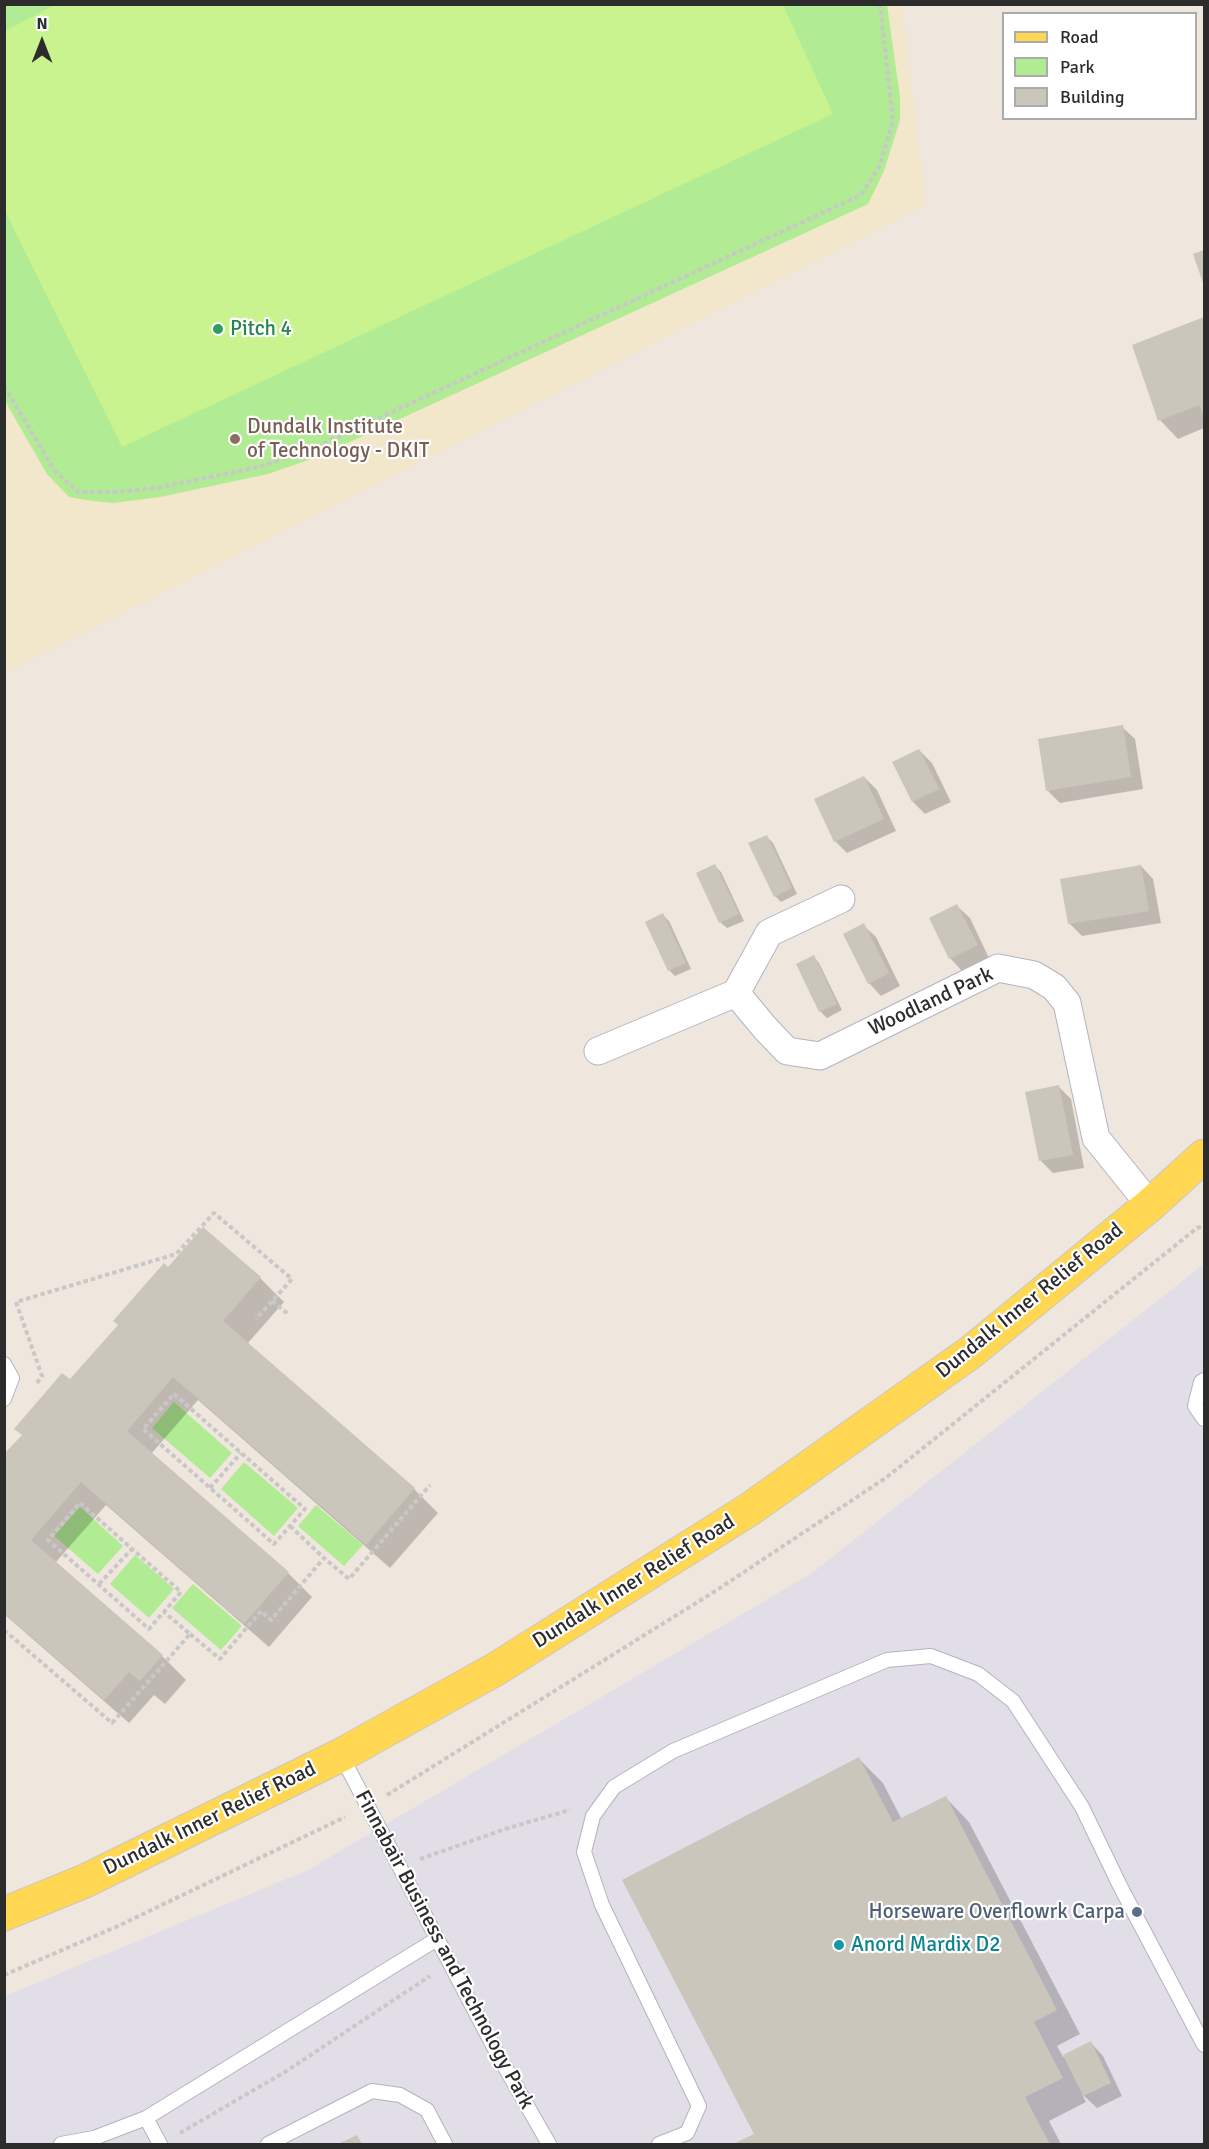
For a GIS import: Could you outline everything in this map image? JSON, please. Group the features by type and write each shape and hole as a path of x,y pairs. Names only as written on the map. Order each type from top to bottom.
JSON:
{"main road":[{"name":"Dundalk Inner Relief Road","path":"4,1914 85,1881 341,1755 496,1669 750,1509 971,1352 1150,1205 1204,1156"}],"street":[{"path":"598,1051 736,993 769,933 841,899"},
{"name":"Woodland Park","path":"736,993 787,1051 820,1056 998,968 1034,975 1053,987 1067,1003 1096,1138 1150,1205"}],"lane":[{"path":"4,1364 12,1378 4,1399"},
{"path":"1204,1380 1201,1382 1196,1406 1204,1419"},
{"path":"659,2145 687,2133 699,2106 602,1905 584,1851 593,1816 614,1787 673,1751 887,1660 931,1656 978,1674 1013,1701 1082,1807 1120,1886 1204,2045"},
{"name":"Finnabair Business and Technology Park","path":"341,1755 436,1940 549,2145"},
{"path":"60,2145 93,2138 146,2118 436,1940"},
{"path":"268,2145 372,2091 400,2095 427,2110 445,2145"},
{"path":"146,2118 160,2144"}],"path":[{"path":"4,386 54,470 78,492 114,492 156,488 259,467 312,449 861,195 879,167 893,121 880,4"},
{"path":"36,1384 42,1376 16,1302 176,1254 214,1213 292,1279 256,1319"},
{"path":"272,1302 288,1314"},
{"path":"174,1394 305,1509 274,1544 210,1488 143,1429 174,1394"},
{"path":"210,1488 241,1453"},
{"path":"290,1526 349,1579 430,1485"},
{"path":"80,1503 181,1592 149,1629 99,1584 48,1540 80,1503"},
{"path":"99,1584 132,1549"},
{"path":"164,1612 220,1659 261,1611 271,1620 324,1558"},
{"path":"4,1630 112,1723 190,1634"},
{"path":"400,1866 505,1828 604,1801"},
{"path":"160,2144 285,2072 432,1974 451,1967"}],"shaded area":[{"name":"Dundalk Institute of Technology - DKIT","path":"5,5 902,5 926,205 5,673"},
{"path":"1204,1264 1204,2144 5,2144 5,1996 308,1870 812,1573"}],"green space":[{"name":"Pitch 4","path":"4,5 887,5 900,97 900,120 884,171 868,204 317,457 268,474 160,497 113,503 93,501 69,497 47,474 5,401"},
{"name":"Pitch 4","path":"55,5 783,5 833,114 122,447 5,211 5,31"},
{"path":"174,1402 232,1453 210,1478 152,1428"},
{"path":"244,1462 298,1508 274,1536 221,1489"},
{"path":"316,1505 363,1545 344,1566 298,1526"},
{"path":"80,1507 123,1546 98,1574 54,1536"},
{"path":"135,1555 174,1589 149,1618 110,1584"},
{"path":"193,1584 242,1626 221,1650 172,1608"}],"building":[{"path":"1204,250 1204,283 1203,283 1193,254"},
{"path":"1204,317 1204,416 1199,405 1158,421 1132,345"},
{"path":"1123,725 1131,777 1046,791 1038,739"},
{"path":"919,749 939,789 912,802 892,762"},
{"path":"864,776 884,819 834,842 814,799"},
{"path":"767,835 792,888 774,897 748,843"},
{"path":"715,864 739,914 719,923 696,873"},
{"path":"1141,865 1149,911 1068,924 1060,879"},
{"path":"957,904 978,945 949,959 929,918"},
{"path":"663,913 686,963 668,971 645,922"},
{"path":"864,923 889,973 868,984 843,934"},
{"path":"814,955 837,1004 819,1012 796,964"},
{"path":"1059,1085 1073,1155 1039,1161 1025,1092"},
{"path":"203,1227 261,1277 223,1321 415,1488 366,1545 173,1377 127,1431 289,1572 244,1624 81,1482 31,1540 163,1655 140,1681 129,1672 104,1700 4,1613 4,1454 22,1435 14,1429 62,1373 70,1379 118,1325 113,1321 164,1263 168,1267"},
{"name":"Anord Mardix D2","path":"859,1757 893,1822 946,1796 1057,2010 1034,2022 1063,2078 1025,2097 1050,2144 733,2144 754,2134 622,1880"},
{"path":"1091,2041 1111,2083 1083,2096 1063,2055"},
{"path":"357,2135 362,2144 338,2144"}],"place":[{"name":"Pitch 4","path":"218,329"},
{"name":"Dundalk Institute of Technology - DKIT","path":"235,439"},
{"name":"Horseware Overflowrk Carpa","path":"1137,1912"},
{"name":"Anord Mardix D2","path":"839,1945"}]}
